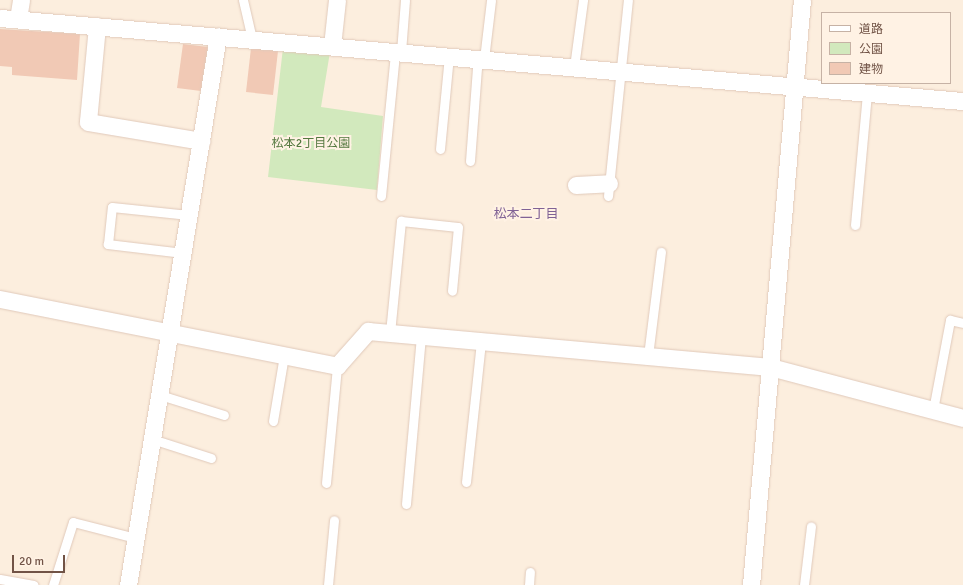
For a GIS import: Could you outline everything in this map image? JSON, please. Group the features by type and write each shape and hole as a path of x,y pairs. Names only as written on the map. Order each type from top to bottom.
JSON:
{"street":[{"path":"18,19 21,0"},
{"path":"332,46 337,0"},
{"path":"751,585 802,0"},
{"path":"0,18 963,101"},
{"path":"97,26 88,122 201,141"},
{"path":"128,585 218,36"},
{"path":"576,185 609,190"},
{"path":"0,299 65,314 170,330 337,366 368,331 770,367 963,418"}],"lane":[{"path":"243,0 252,39"},
{"path":"381,196 405,0"},
{"path":"470,161 477,67 484,59 491,0"},
{"path":"574,67 583,0"},
{"path":"609,190 628,0"},
{"path":"440,149 449,56"},
{"path":"855,225 867,93"},
{"path":"183,253 108,244 112,207 189,215"},
{"path":"390,333 401,221 458,227 452,291"},
{"path":"648,356 662,252"},
{"path":"933,410 950,320 963,323"},
{"path":"406,504 421,336"},
{"path":"466,482 481,341"},
{"path":"273,421 284,355"},
{"path":"326,483 337,366"},
{"path":"160,395 224,415"},
{"path":"152,439 211,458"},
{"path":"328,585 334,520"},
{"path":"53,585 73,522 136,538"},
{"path":"804,585 811,526"},
{"path":"529,585 530,572"},
{"path":"0,580 33,585"}],"green space":[{"name":"松本2丁目公園","path":"283,48 330,52 321,107 383,116 377,190 268,177"}],"building":[{"path":"0,29 80,34 77,80 12,75 12,67 0,66"},
{"path":"183,44 208,47 201,91 177,88"},
{"path":"251,48 278,51 273,95 246,92"}],"district":[{"name":"松本二丁目","path":"526,214"}]}
